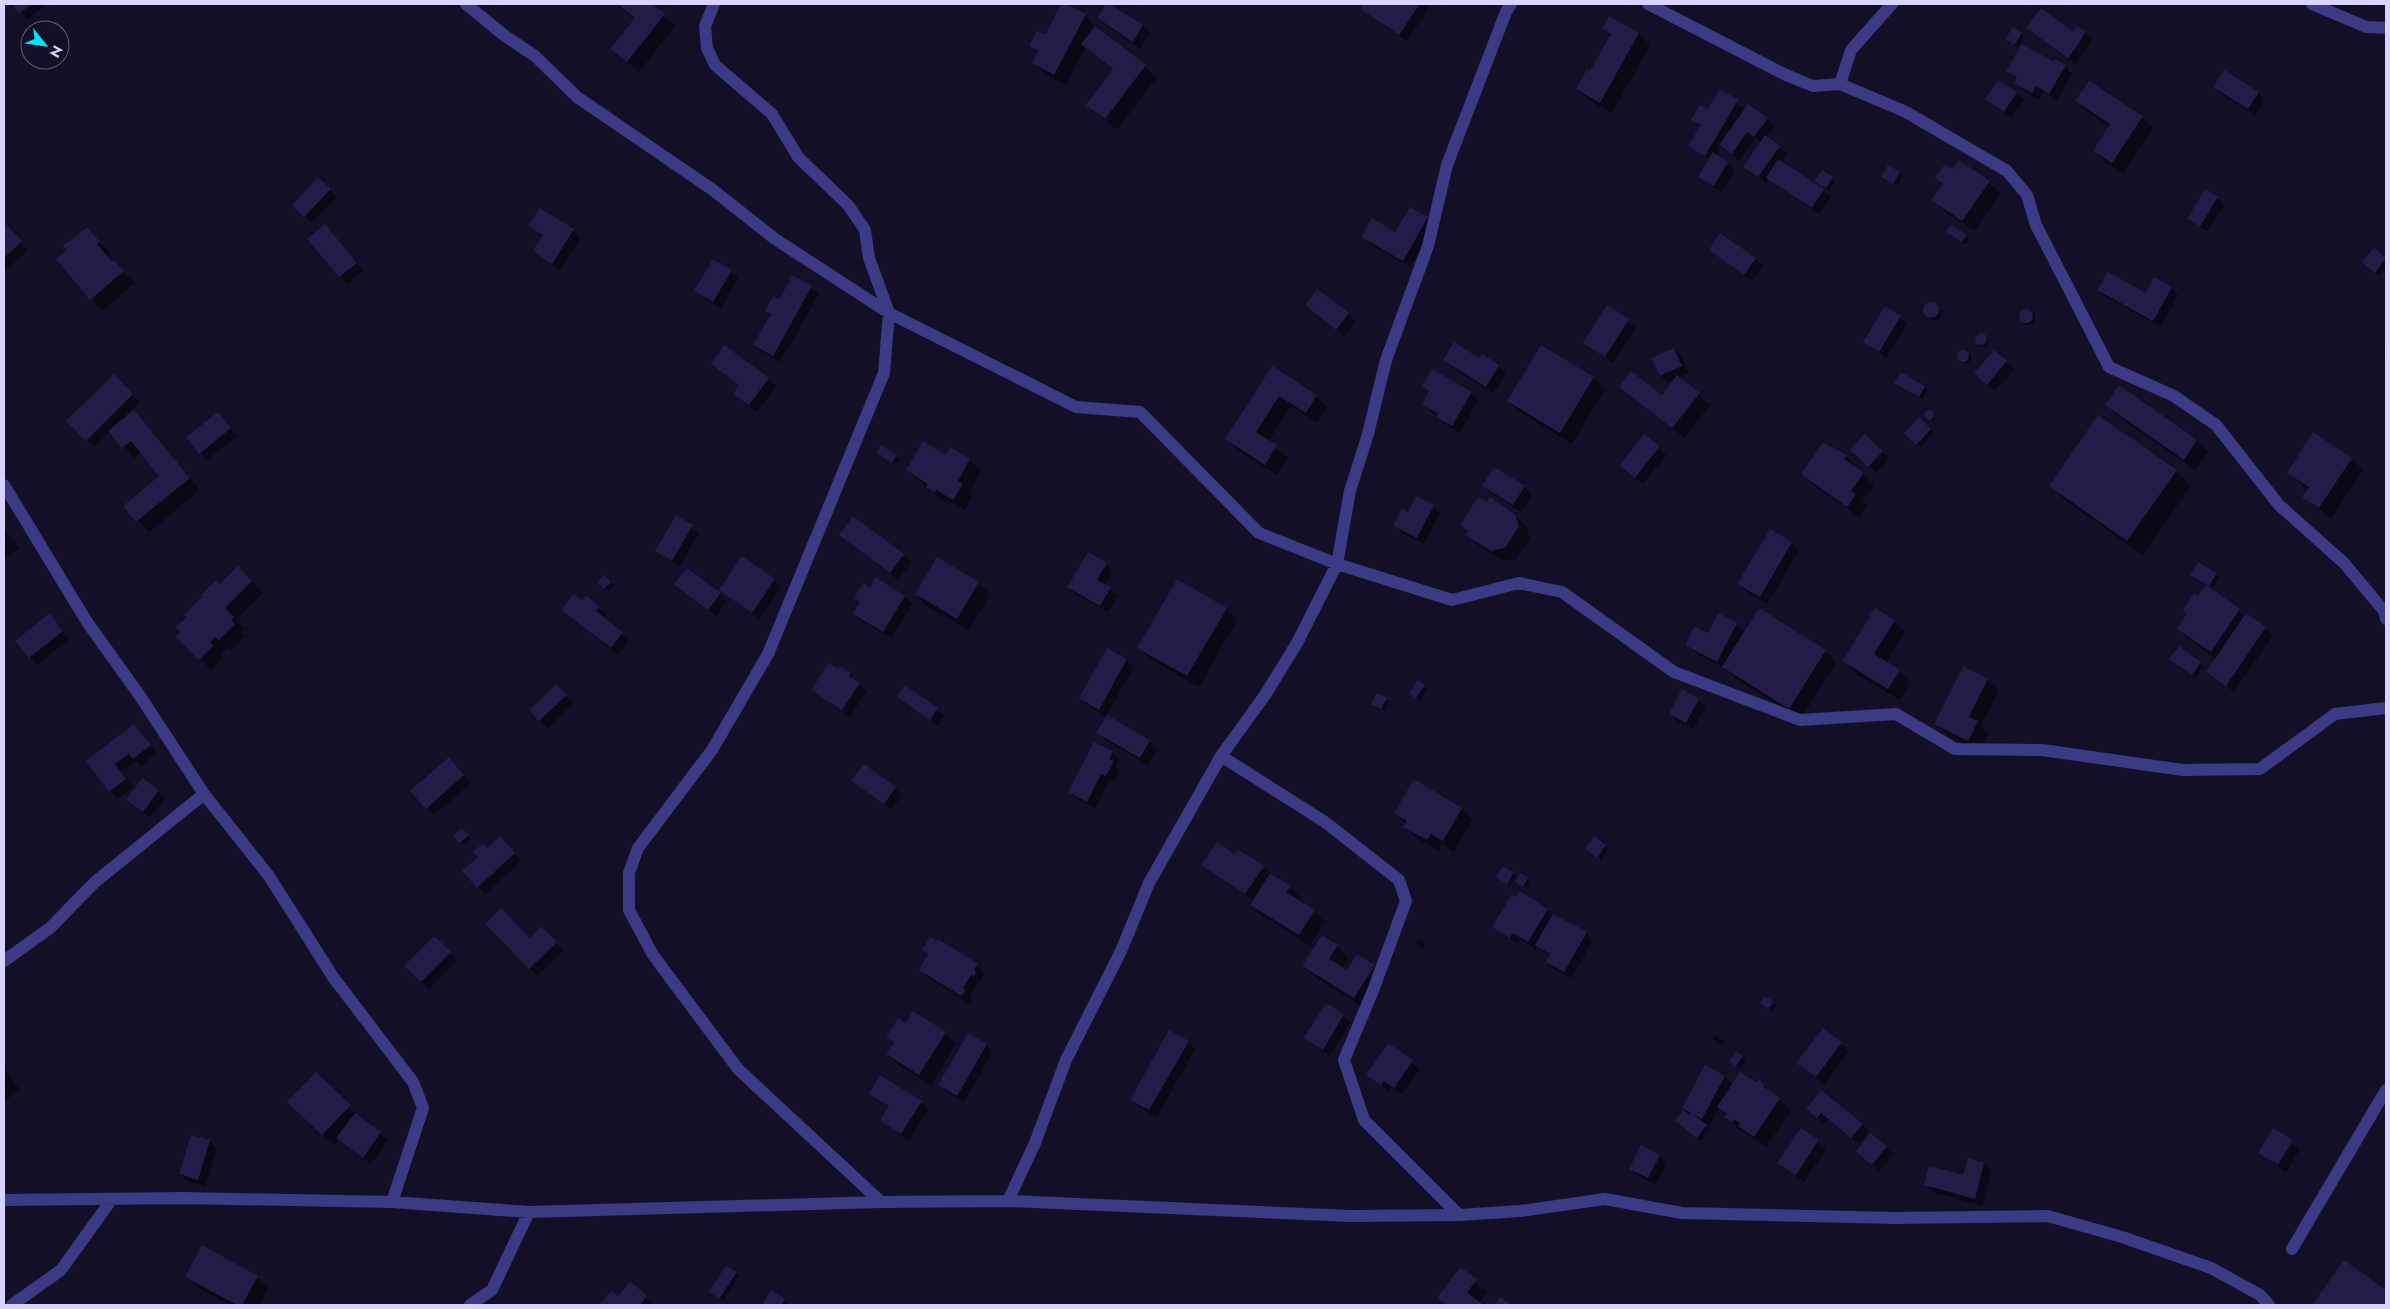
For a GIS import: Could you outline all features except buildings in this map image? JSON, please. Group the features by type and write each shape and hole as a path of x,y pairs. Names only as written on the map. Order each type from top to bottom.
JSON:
{"street":[{"path":"466,4 504,36 535,56 577,97 713,190 775,239 889,314 1076,407 1140,412 1259,533 1337,564 1452,600 1519,583 1562,592 1674,672 1800,720 1896,714 1955,748 2042,750 2182,770 2260,769 2335,714 2386,708"},
{"path":"714,4 705,26 707,48 715,65 772,114 798,157 848,204 865,230 868,258 889,314 884,373 768,654 712,750 638,848 630,874 629,910 653,955 738,1069 881,1202"},
{"path":"1008,1201 1035,1143 1066,1060 1121,951 1149,883 1221,756 1270,687 1297,643 1337,564 1350,491 1368,434 1386,360 1428,246 1447,165 1506,12 1511,4"},
{"path":"1648,4 1786,75 1813,86 1840,84 1906,112 2007,171 2027,195 2036,225 2109,367 2174,396 2216,425 2279,505 2344,563 2384,611 2386,619"},
{"path":"1840,84 1852,50 1892,4"},
{"path":"2312,4 2366,27 2386,28"},
{"path":"4,484 87,622 140,696 204,794 269,876 333,976 413,1082 424,1108 392,1202"},
{"path":"1221,756 1325,822 1399,880 1406,901 1374,988 1344,1060 1364,1120 1459,1215"},
{"path":"4,961 50,928 95,882 204,794"},
{"path":"2292,1249 2386,1090"},
{"path":"4,1200 112,1199 392,1202 529,1212 881,1202 1008,1201 1352,1216 1459,1215 1520,1212 1605,1199 1682,1213 1894,1218 2048,1216 2122,1237 2211,1268 2260,1295 2269,1305"},
{"path":"12,1305 61,1270 112,1199"},
{"path":"470,1305 492,1290 529,1212"}]}
